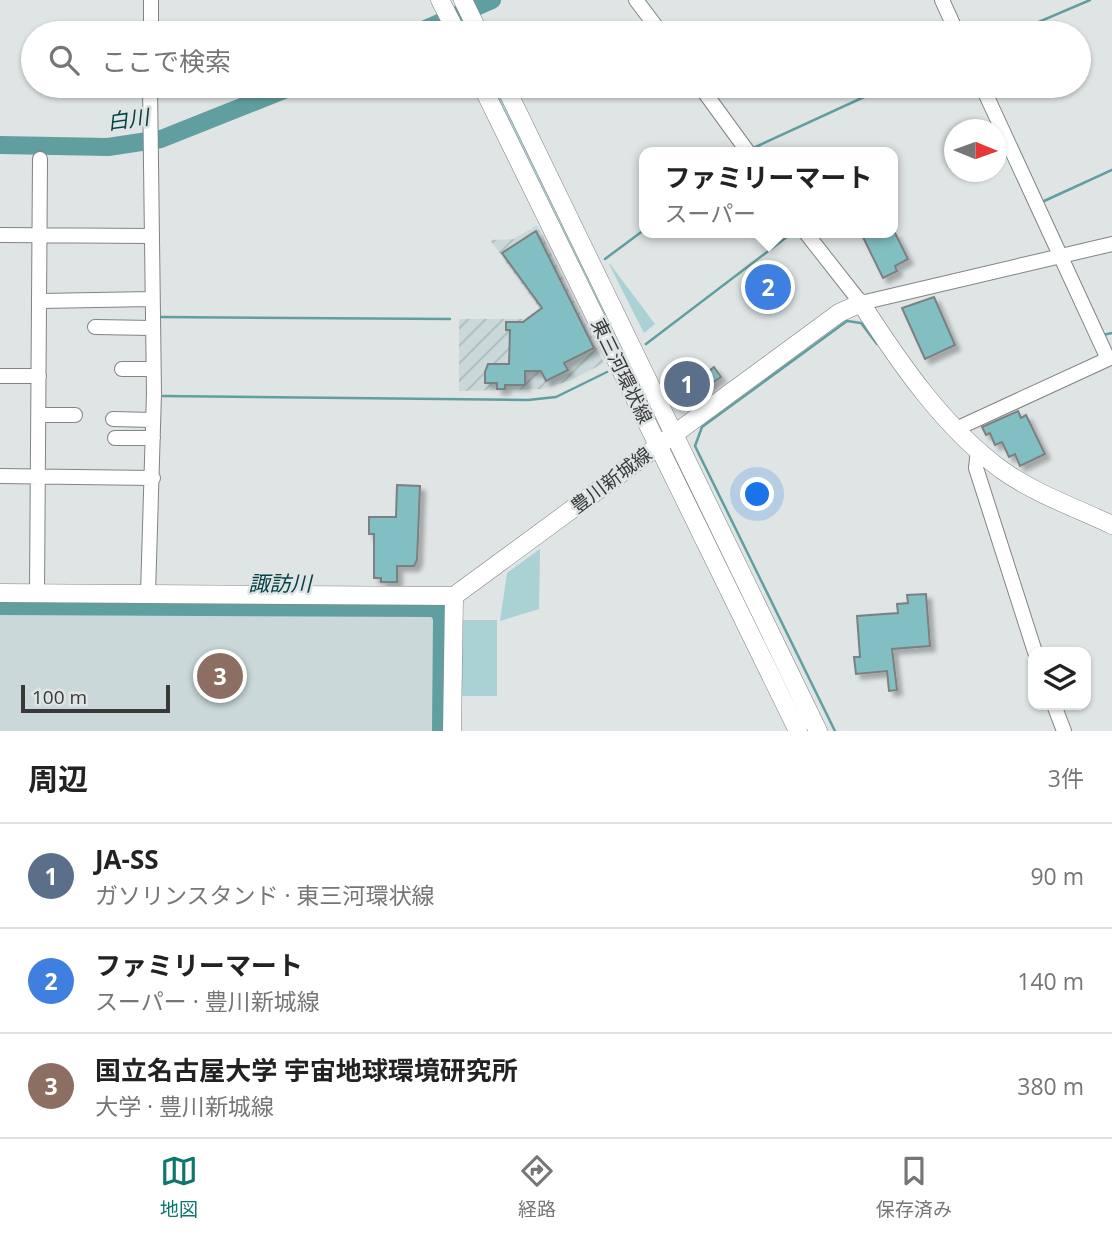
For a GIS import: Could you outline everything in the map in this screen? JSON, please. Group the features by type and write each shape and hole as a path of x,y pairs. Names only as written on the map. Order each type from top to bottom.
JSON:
{"main road":[{"path":"463,0 474,21"},
{"path":"441,2 450,21"},
{"name":"東三河環状線","path":"488,98 798,731"},
{"name":"東三河環状線","path":"511,98 818,731"},
{"path":"861,303 925,392 978,450 1004,471 1112,525"},
{"name":"豊川新城線","path":"454,596 469,588 658,444 770,366 839,313 861,303"},
{"path":"0,593 454,596 452,731"}],"street":[{"path":"151,0 151,21"},
{"path":"636,0 652,21"},
{"path":"942,0 952,21"},
{"path":"148,594 153,478 150,98"},
{"path":"709,98 744,147"},
{"path":"958,428 1108,359 988,98"},
{"path":"37,593 40,159"},
{"path":"0,235 152,236"},
{"path":"810,238 861,303 1112,244"},
{"path":"40,301 152,299"},
{"path":"95,327 152,328"},
{"path":"122,369 151,369"},
{"path":"0,376 39,376"},
{"path":"39,415 75,415"},
{"path":"113,419 153,419"},
{"path":"115,438 153,438"},
{"path":"978,450 976,468 1033,647"},
{"path":"0,476 153,478"},
{"path":"1056,710 1064,731"}],"shaded area":[{"path":"493,98 507,98 655,412 647,416"},
{"path":"537,225 604,363 569,381 542,389 459,391 459,319 524,319 539,308 490,240 514,239"},
{"path":"609,264 655,324 644,333"},
{"path":"540,549 539,609 500,621 507,573"},
{"path":"0,610 433,611 440,620 439,731 0,731"},
{"path":"462,620 497,620 497,696 462,696"}],"building":[{"path":"536,231 594,348 564,363 568,370 546,381 541,371 525,371 525,385 505,385 505,389 497,389 497,383 485,383 485,372 488,364 509,364 510,330 506,330 506,322 523,322 542,308 502,253"},
{"path":"863,238 898,238 908,259 895,266 897,271 883,278"},
{"path":"766,270 784,293 770,303 753,280"},
{"path":"934,297 955,345 925,359 902,308"},
{"path":"714,367 721,377 697,393 693,387 683,402 676,398 686,378 695,372 700,378"},
{"path":"1018,411 1021,418 1026,415 1045,454 1020,466 1015,454 1009,457 1002,442 995,445 990,433 986,435 982,427"},
{"path":"397,485 420,486 417,560 414,566 397,566 397,582 381,582 381,578 374,578 374,534 369,534 369,517 396,517"},
{"path":"926,594 930,646 892,649 897,690 889,691 887,671 856,674 854,657 860,657 857,616 898,613 897,604 908,603 907,595"}],"waterway":[{"name":"白川","path":"444,21 492,0"},
{"path":"1041,21 1090,0"},
{"name":"白川","path":"0,145 108,147 161,139 264,98"},
{"path":"755,147 862,98"},
{"path":"1042,202 1112,170"},
{"path":"605,259 639,234"},
{"path":"646,344 785,238"},
{"path":"159,317 450,319"},
{"path":"835,731 695,446 702,427 847,321 861,323 877,344"},
{"path":"1103,335 1112,333"},
{"path":"163,396 528,400 556,397 607,372"},
{"name":"諏訪川","path":"0,606 433,608 439,611 442,618 441,731"}],"place":[{"name":"ファミリーマート","path":"768,287"},
{"name":"JA-SS","path":"687,384"},
{"name":"国立名古屋大学 宇宙地球環境研究所","path":"220,676"}]}
